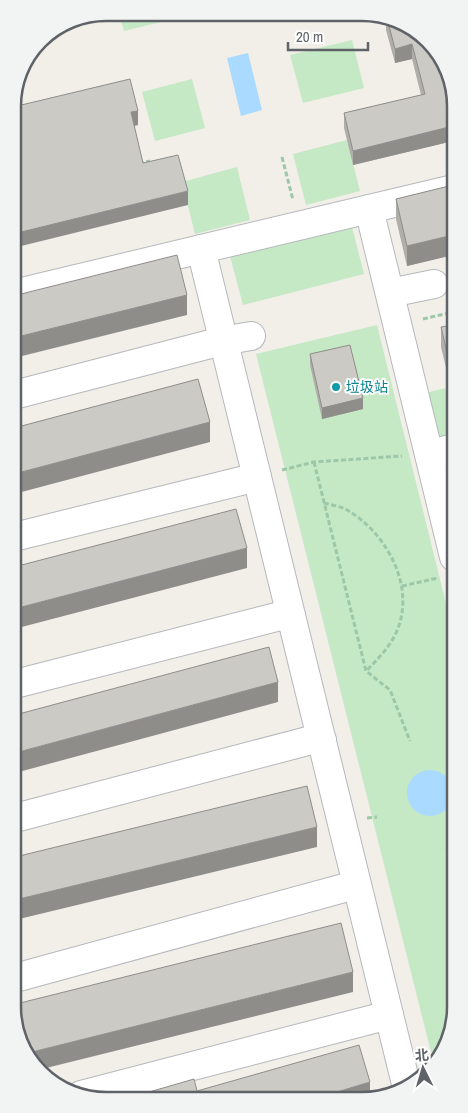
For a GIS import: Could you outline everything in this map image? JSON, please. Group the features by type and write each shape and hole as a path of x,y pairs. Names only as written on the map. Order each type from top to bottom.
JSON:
{"street":[{"path":"21,292 447,190"},
{"path":"369,209 390,294 441,451 447,528"},
{"path":"200,249 405,1079"},
{"path":"390,294 434,284"},
{"path":"21,393 223,341 251,336"},
{"path":"21,535 257,477"},
{"path":"21,682 288,614 291,616"},
{"path":"21,816 319,738 322,740"},
{"path":"21,977 357,886"},
{"path":"97,1091 389,1015"}],"path":[{"path":"282,157 299,226"},
{"path":"132,165 150,161"},
{"path":"428,318 447,313"},
{"path":"410,741 390,690 366,671 314,462 441,451"},
{"path":"324,503 344,508 361,519 374,532 396,565 402,586 402,611 396,633 382,654 366,671"},
{"path":"402,586 447,568"}],"green space":[{"path":"121,21 165,21 124,31"},
{"path":"352,40 364,88 303,103 290,55"},
{"path":"192,79 205,128 155,141 142,92"},
{"path":"347,140 360,191 306,205 293,154"},
{"path":"237,167 250,220 195,234 182,182"},
{"path":"352,227 364,274 243,305 230,256"},
{"path":"377,325 447,608 447,1012 444,1029 432,1055 256,354"},
{"path":"445,388 447,395 447,496 422,394"}],"water":[{"path":"248,53 262,110 241,116 227,58"},
{"path":"430,770 439,772 446,777 447,808 443,812 430,816 417,812 411,806 407,793 411,780 417,774"}],"building":[{"path":"389,26 404,33 422,46 435,64 444,84 447,128 353,151 344,113 425,94 412,44 395,49"},
{"path":"130,79 138,111 131,112 143,163 178,155 188,191 21,232 21,105"},
{"path":"447,186 447,236 407,246 396,199"},
{"path":"177,255 187,295 21,336 21,294"},
{"path":"447,326 447,352 441,327"},
{"name":"垃圾站","path":"350,345 363,398 322,408 310,354"},
{"path":"198,379 210,422 21,472 21,426"},
{"path":"236,509 247,548 21,607 21,565"},
{"path":"269,647 278,682 21,751 21,713"},
{"path":"307,786 317,827 21,899 21,856"},
{"path":"341,923 353,972 35,1051 24,1029 21,1003"},
{"path":"359,1045 370,1082 337,1092 149,1092 194,1079 197,1091"}],"place":[{"name":"垃圾站","path":"336,387"}]}
